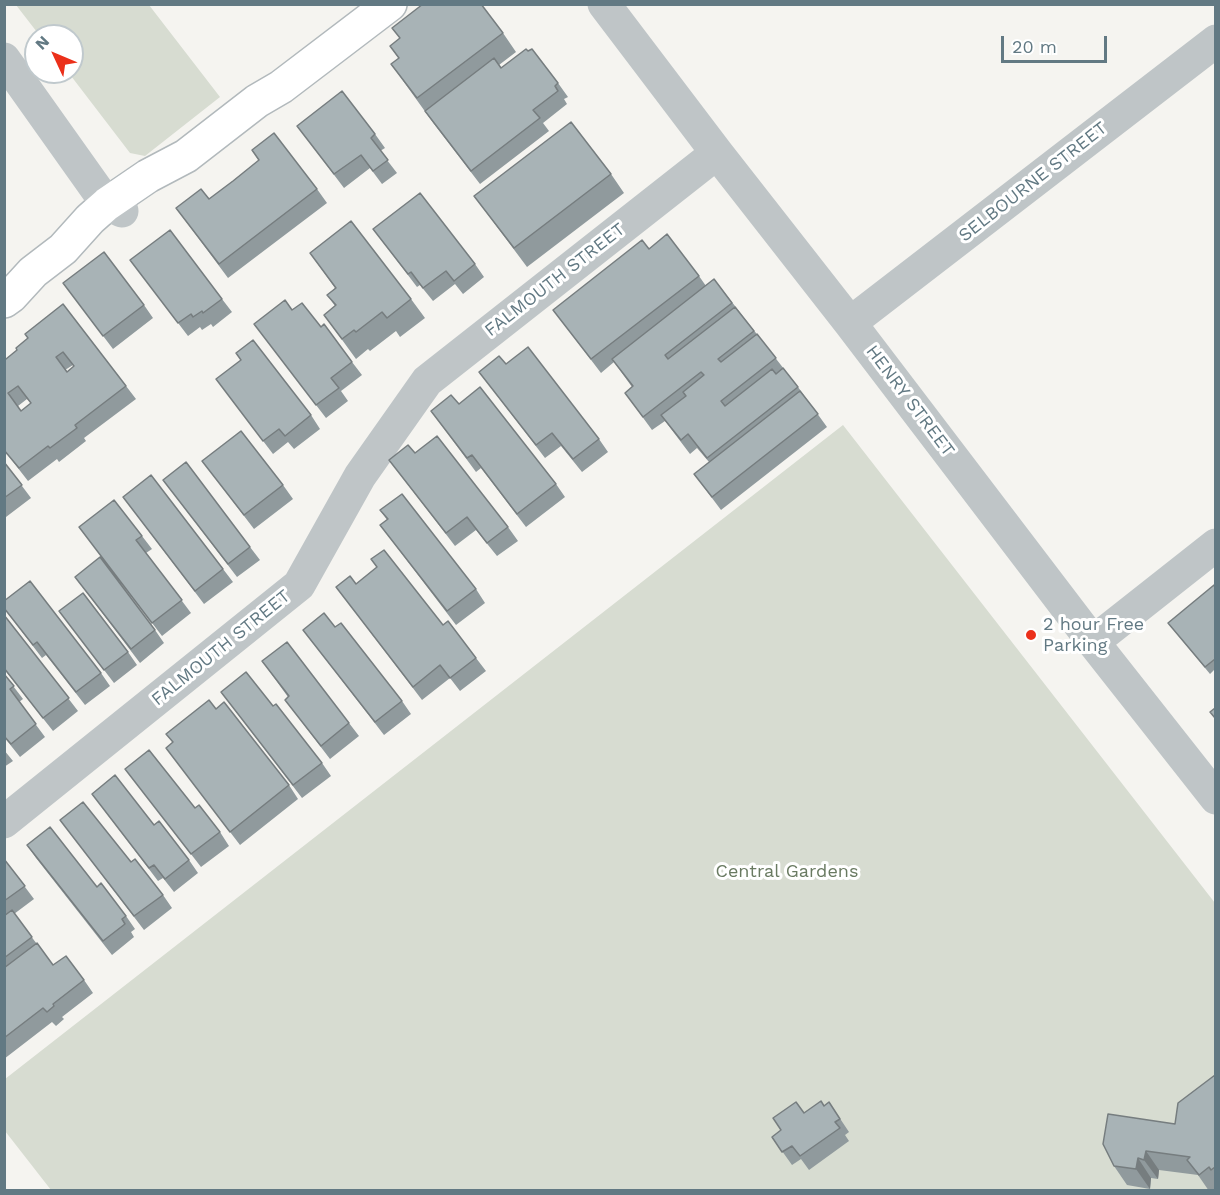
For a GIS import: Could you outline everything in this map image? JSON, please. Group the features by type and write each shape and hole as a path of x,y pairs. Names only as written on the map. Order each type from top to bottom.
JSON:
{"street":[{"path":"8,299 33,272 63,249 90,219 116,203 148,176 186,156 390,4"},
{"name":"HENRY STREET","path":"604,4 1215,798"},
{"name":"SELBOURNE STREET","path":"850,323 1215,41"},
{"path":"11,68 116,203"},
{"name":"FALMOUTH STREET","path":"4,822 299,585 360,476 427,381 717,153"},
{"path":"1093,642 1215,545"}],"green space":[{"path":"16,5 149,5 220,97 145,156 130,153 77,84 84,84 84,24 31,24"},
{"name":"Central Gardens","path":"843,425 1215,903 1215,1190 51,1190 5,1131 5,1079"}],"building":[{"path":"423,4 481,4 503,33 417,98 391,64 399,58 390,46 400,38 392,28"},
{"path":"526,49 528,51 532,49 558,83 555,86 558,91 533,110 540,118 471,171 425,111 494,58 501,68"},
{"path":"342,91 375,134 371,138 388,160 373,171 361,155 334,174 297,126"},
{"path":"571,122 611,174 514,248 474,196"},
{"path":"274,133 317,189 219,264 176,208 201,189 209,199 233,181 259,160 252,150"},
{"path":"420,193 475,264 454,281 446,271 423,288 411,272 408,274 373,229"},
{"path":"351,221 411,299 387,318 382,312 356,332 354,330 342,339 324,315 336,305 327,295 336,288 310,253"},
{"path":"170,230 222,299 203,313 202,311 193,317 191,314 178,323 130,260"},
{"path":"667,234 699,276 591,359 553,310 642,240 649,249"},
{"path":"104,252 144,305 103,336 63,283"},
{"path":"714,279 732,303 665,355 668,359 735,307 754,331 718,359 721,362 757,334 776,358 721,401 725,406 772,369 776,374 783,368 798,387 707,458 688,434 681,440 661,415 686,396 683,392 704,375 701,372 643,417 625,393 633,386 612,359"},
{"path":"285,300 292,310 302,303 321,327 324,324 352,362 331,378 339,388 316,405 254,324"},
{"path":"63,304 126,386 75,425 77,428 19,468 4,450 4,357 6,359 28,338 25,334","holes":["63,352 74,366 67,372 56,357","18,386 31,403 21,411 8,393"]},
{"path":"253,340 311,415 285,436 279,429 263,441 216,379 241,360 236,353"},
{"path":"528,347 599,439 573,459 552,433 536,445 479,372 499,356 506,364"},
{"path":"480,387 556,484 517,514 472,455 467,458 431,411 451,395 459,404"},
{"path":"800,391 818,414 712,497 694,474"},
{"path":"241,431 283,485 244,515 202,461"},
{"path":"437,436 508,527 487,543 467,517 446,533 389,460 408,445 415,453"},
{"path":"4,462 22,485 4,498"},
{"path":"186,462 250,547 228,564 163,480"},
{"path":"151,475 223,569 195,591 123,497"},
{"path":"402,494 476,589 447,611 380,525 388,519 380,510"},
{"path":"114,500 142,536 136,540 182,600 152,623 79,527"},
{"path":"384,550 443,625 448,621 476,658 450,678 440,665 413,687 336,587 350,576 356,584 377,567 371,559"},
{"path":"100,557 155,630 131,649 75,577"},
{"path":"30,581 101,673 76,692 37,642 33,645 4,608 4,601"},
{"path":"1214,585 1215,659 1205,667 1168,623"},
{"path":"83,593 128,652 104,670 59,611"},
{"path":"324,613 335,627 341,623 402,701 375,722 303,630"},
{"path":"4,615 69,698 43,718 4,668"},
{"path":"287,642 349,723 321,746 285,700 289,696 262,661"},
{"path":"246,672 273,706 276,704 322,763 293,785 221,692"},
{"path":"4,674 14,686 10,689 36,724 11,744 4,736"},
{"path":"209,700 216,709 224,702 289,785 230,832 166,748 173,742 166,734"},
{"path":"1215,708 1215,718 1210,712"},
{"path":"149,750 195,808 199,805 220,832 191,854 125,769"},
{"path":"115,775 154,825 159,821 189,860 165,879 154,865 149,868 92,794"},
{"path":"83,802 131,862 135,859 163,895 134,916 60,820"},
{"path":"50,827 97,887 101,883 126,916 122,919 125,924 103,941 27,845"},
{"path":"4,859 25,886 4,901"},
{"path":"12,910 32,937 4,958 4,916"},
{"path":"37,943 53,965 66,956 84,980 53,1004 54,1006 47,1012 43,1008 4,1038 4,968"},
{"path":"1215,1075 1215,1167 1211,1170 1209,1167 1199,1175 1187,1160 1190,1157 1146,1151 1144,1160 1138,1158 1136,1169 1114,1166 1103,1144 1108,1114 1175,1124 1178,1103"},
{"path":"821,1101 824,1106 829,1102 840,1119 835,1122 840,1128 800,1156 792,1146 782,1152 772,1137 781,1130 773,1118 796,1102 804,1113"}],"place":[{"name":"2 hour Free Parking","path":"1031,635"}]}
